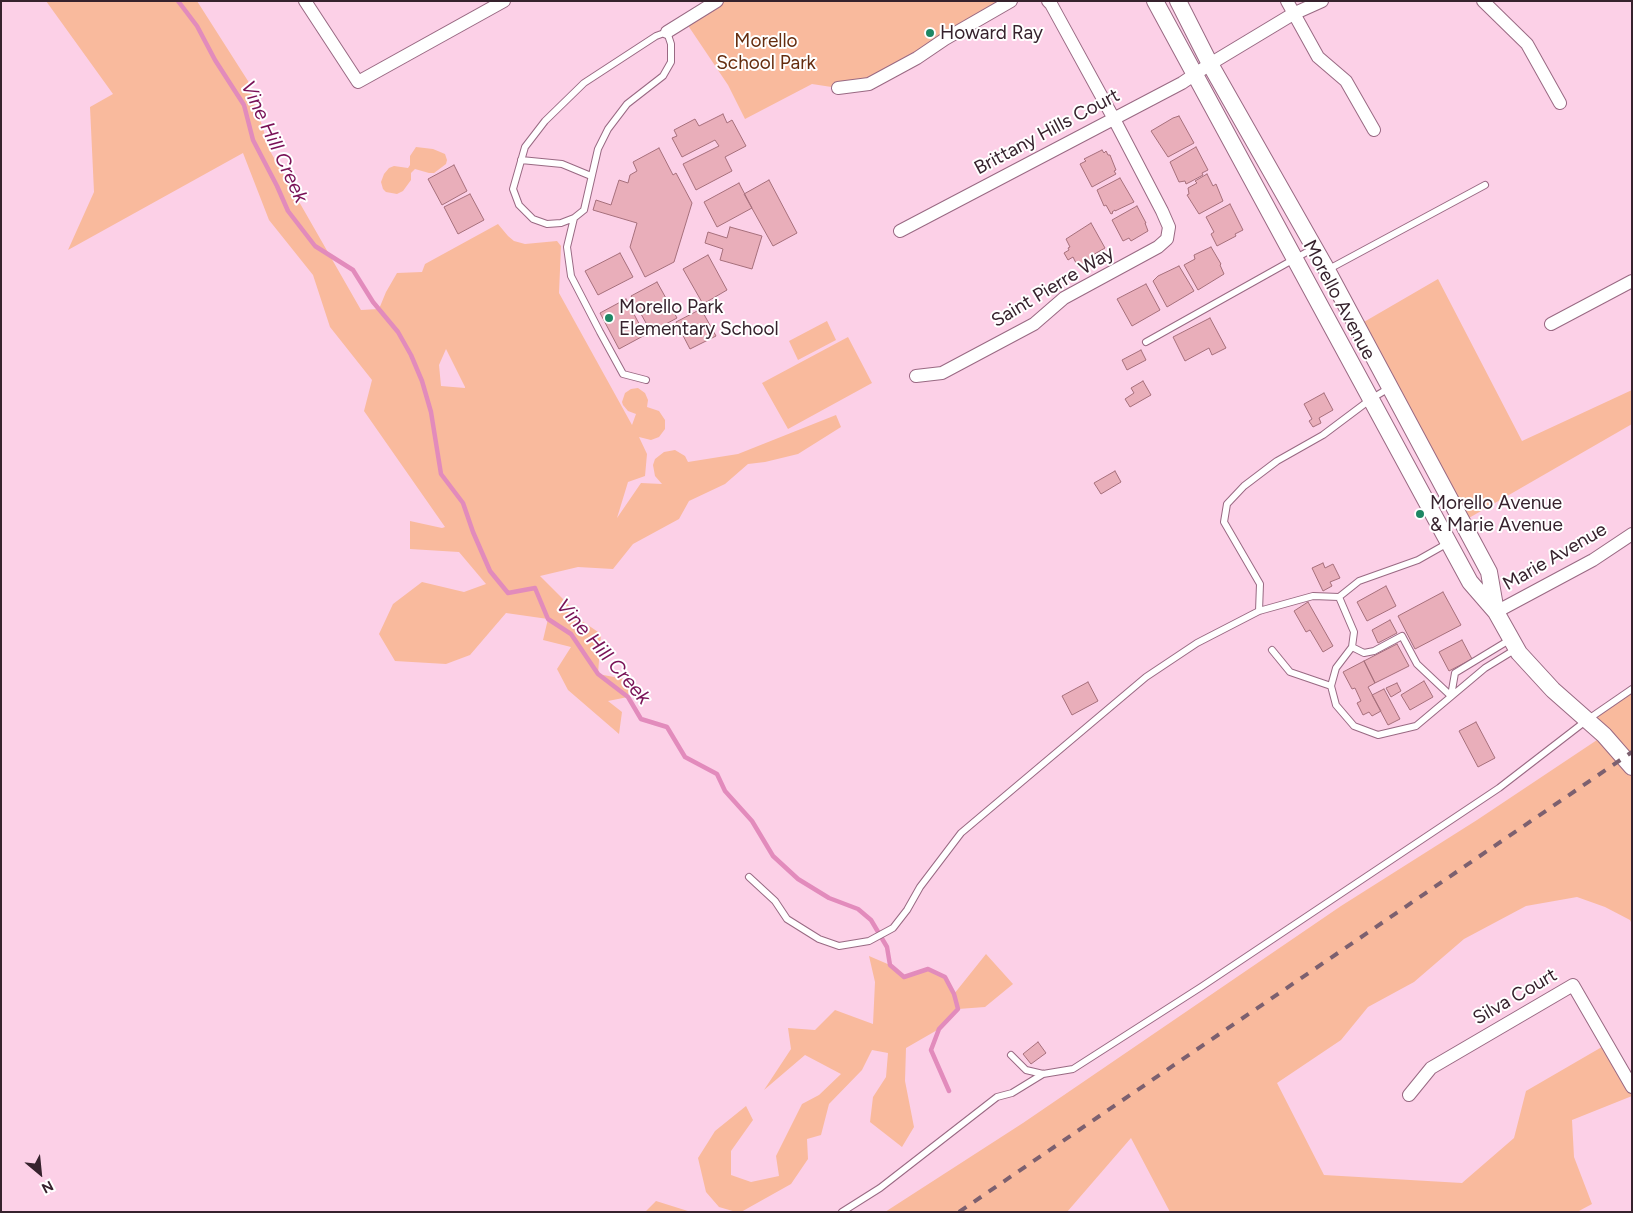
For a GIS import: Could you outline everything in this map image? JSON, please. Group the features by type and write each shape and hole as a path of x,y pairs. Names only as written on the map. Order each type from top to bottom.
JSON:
{"street":[{"path":"305,1 358,82 504,1"},
{"path":"667,32 717,1"},
{"path":"838,88 869,84 917,58 945,39 1011,1"},
{"path":"1048,1 1114,119"},
{"name":"Morello Avenue","path":"1155,1 1470,582 1496,612 1519,653 1553,690 1604,736 1632,767"},
{"name":"Morello Avenue","path":"1178,1 1210,64 1328,270 1489,572 1496,612"},
{"path":"1287,1 1318,57 1346,81 1374,130"},
{"name":"Brittany Hills Court","path":"900,231 1182,83 1293,14 1322,1"},
{"path":"1483,1 1527,44 1560,103"},
{"name":"Saint Pierre Way","path":"916,376 942,374 1034,324 1064,298 1158,247 1167,239 1168,227 1162,211 1114,119"},
{"path":"1551,324 1632,281"},
{"name":"Marie Avenue","path":"1496,612 1593,560 1632,534"},
{"name":"Silva Court","path":"1409,1095 1431,1068 1573,985 1632,1087"}],"lane":[{"path":"667,32 671,44 671,62 663,76 627,104 608,129 598,149 584,210 574,218 561,223 547,224 533,219 519,205 513,189 525,147 545,121 584,83 656,36 667,32"},
{"path":"521,160 562,164 591,176"},
{"path":"1328,270 1486,185"},
{"path":"574,218 567,247 571,276 624,374 646,380"},
{"path":"1146,342 1315,248"},
{"path":"1258,611 1260,584 1224,522 1227,504 1244,486 1277,462 1323,435 1370,399 1390,387"},
{"path":"749,877 775,901 786,919 819,939 839,946 869,941 893,928 907,910 920,887 961,833 1146,677 1196,643 1258,611 1313,596 1339,597 1359,581 1418,560 1449,543"},
{"path":"1339,597 1354,632 1352,647 1336,668 1331,686 1336,705 1354,726 1378,735 1416,726 1514,644"},
{"path":"1352,647 1364,653 1374,651 1402,636 1417,664 1451,696"},
{"path":"1451,696 1455,673 1514,644"},
{"path":"1272,650 1290,672 1331,686"},
{"path":"1011,1055 1026,1070 1043,1074 1073,1069 1201,987 1499,788 1587,720 1632,689"},
{"path":"842,1212 880,1188 997,1097 1012,1094 1043,1074"}],"green space":[{"path":"46,1 197,1 248,81 270,151 361,310 379,309 397,273 422,272 425,264 498,224 514,241 525,244 557,241 561,246 559,293 632,425 636,414 628,411 622,402 625,393 631,389 638,388 645,393 648,400 647,407 659,411 665,420 665,429 659,437 651,440 639,437 647,454 645,476 628,482 617,518 641,483 662,484 655,476 653,465 655,459 664,452 675,450 685,456 688,462 738,454 836,415 841,427 798,454 748,464 725,484 689,501 679,519 633,544 613,569 578,567 540,576 582,621 601,634 598,674 630,680 628,697 608,701 622,712 619,734 568,690 557,669 571,647 543,640 548,619 506,613 470,655 446,664 395,661 379,634 393,604 422,582 464,592 486,584 459,552 410,549 410,521 445,527 364,411 372,380 330,327 313,275 269,220 243,153 68,250 94,192 90,107 113,94","holes":["446,349 465,387 441,386 439,365"]},
{"name":"Morello School Park","path":"717,1 1011,1 869,84 838,88 812,84 745,119 728,85 685,21"},
{"path":"416,147 433,149 445,154 446,164 434,173 415,169 411,173 411,180 403,191 397,194 386,192 381,182 384,174 389,168 394,166 408,168 410,156"},
{"path":"1438,279 1522,441 1632,390 1632,424 1462,522 1357,326"},
{"path":"827,321 836,340 798,360 789,341"},
{"path":"848,337 872,383 788,429 762,383"},
{"path":"1632,689 1632,924 1630,920 1605,907 1577,897 1526,906 1464,939 1414,982 1368,1007 1341,1040 1277,1083 1324,1175 1462,1183 1514,1138 1526,1091 1607,1044 1632,1087 1632,1096 1572,1120 1574,1157 1592,1204 1577,1212 1170,1212 1131,1138 1067,1212 885,1212 1023,1123 1341,906 1477,820 1603,736 1587,720"},
{"path":"986,954 1013,984 985,1007 958,1009 939,1029 906,1048 905,1081 914,1127 902,1147 870,1122 873,1097 886,1077 888,1053 872,1050 862,1070 829,1104 821,1135 807,1139 808,1159 791,1184 741,1212 719,1207 706,1192 698,1158 715,1131 746,1106 753,1120 731,1151 731,1175 751,1182 779,1176 776,1156 802,1104 819,1095 841,1074 805,1055 764,1090 791,1049 788,1028 815,1030 835,1010 873,1024 875,982 869,956 890,965 904,977 928,969 945,977 954,994"},
{"path":"656,1201 691,1212 645,1212"}],"building":[{"path":"723,114 727,123 732,120 746,146 725,157 732,171 696,190 683,164 719,146 715,140 682,157 672,138 677,136 674,130 695,119 699,126"},
{"path":"1179,116 1194,143 1168,157 1151,131"},
{"path":"1196,147 1208,170 1202,173 1203,175 1186,184 1185,181 1179,182 1170,162"},
{"path":"659,148 673,175 676,173 692,203 674,262 645,277 630,247 637,223 593,210 596,200 611,205 619,180 628,183 630,175 637,171 633,162"},
{"path":"1102,150 1110,155 1116,174 1092,187 1080,164 1086,161 1084,159"},
{"path":"454,165 467,191 442,205 428,179"},
{"path":"1207,174 1213,186 1216,184 1223,201 1199,214 1187,195 1189,194 1188,188"},
{"path":"1120,178 1134,202 1115,210 1111,214 1106,205 1104,206 1097,190"},
{"path":"769,180 797,233 773,246 744,194"},
{"path":"739,183 752,208 717,227 704,202"},
{"path":"470,194 484,220 458,234 444,207"},
{"path":"1230,204 1243,230 1217,246 1211,234 1214,232 1206,217"},
{"path":"1137,206 1148,231 1131,241 1129,238 1123,241 1112,220"},
{"path":"1091,223 1105,248 1091,256 1093,259 1078,267 1073,257 1068,260 1064,253 1070,247 1066,239"},
{"path":"730,227 762,236 752,269 720,260 723,249 705,243 708,232 727,238"},
{"path":"1211,247 1221,264 1224,274 1198,290 1184,265 1195,259 1194,255"},
{"path":"620,253 633,277 598,295 585,271"},
{"path":"708,255 727,290 703,304 683,269"},
{"path":"1179,266 1194,291 1167,307 1153,281 1158,276"},
{"path":"657,282 677,318 651,332 631,296"},
{"path":"1146,284 1160,310 1132,326 1117,299"},
{"path":"626,299 645,335 619,349 600,313"},
{"path":"701,309 716,336 690,349 676,322"},
{"path":"1210,318 1226,348 1212,355 1209,348 1185,361 1173,337"},
{"path":"1141,350 1146,360 1127,370 1122,360"},
{"path":"1143,381 1151,395 1130,407 1125,399 1134,393 1131,388"},
{"path":"1324,393 1333,410 1319,418 1321,423 1313,427 1309,421 1312,419 1304,404"},
{"path":"1115,471 1121,482 1101,494 1094,483"},
{"path":"1323,563 1325,568 1333,564 1340,578 1330,582 1332,586 1323,591 1312,568"},
{"path":"1386,586 1396,606 1367,621 1357,602"},
{"path":"1443,592 1461,625 1415,649 1398,616"},
{"path":"1308,602 1333,646 1323,652 1310,630 1306,632 1294,611"},
{"path":"1390,620 1397,633 1378,643 1372,630"},
{"path":"1462,640 1472,659 1449,671 1439,652"},
{"path":"1397,644 1409,666 1375,683 1364,661"},
{"path":"1364,661 1375,683 1368,687 1381,711 1372,716 1369,712 1363,715 1357,703 1361,701 1355,688 1352,689 1343,672"},
{"path":"1424,681 1433,697 1410,710 1401,695"},
{"path":"1088,682 1098,701 1072,715 1062,696"},
{"path":"1397,683 1401,691 1391,697 1386,688"},
{"path":"1384,689 1400,719 1388,725 1372,695"},
{"path":"1476,722 1495,758 1478,767 1459,731"},
{"path":"1038,1042 1046,1053 1031,1064 1023,1054"}],"waterway":[{"name":"Vine Hill Creek","path":"178,1 197,26 215,60 244,105 253,140 288,211 315,246 353,270 373,302 398,332 411,355 422,381 431,412 441,474 463,503 490,571 508,593 535,588 548,619 571,634 598,674 628,697 641,719 667,727 685,757 717,774 725,791 752,821 773,856 798,879 829,898 858,909 871,920 887,947 890,965 904,977 928,969 945,977 954,994 958,1009 939,1029 931,1050 949,1091"}],"railway":[{"path":"959,1212 1632,752"}],"place":[{"name":"Howard Ray","path":"930,33"},
{"name":"Morello Park Elementary School","path":"609,318"},
{"name":"Morello Avenue & Marie Avenue","path":"1420,514"}]}
